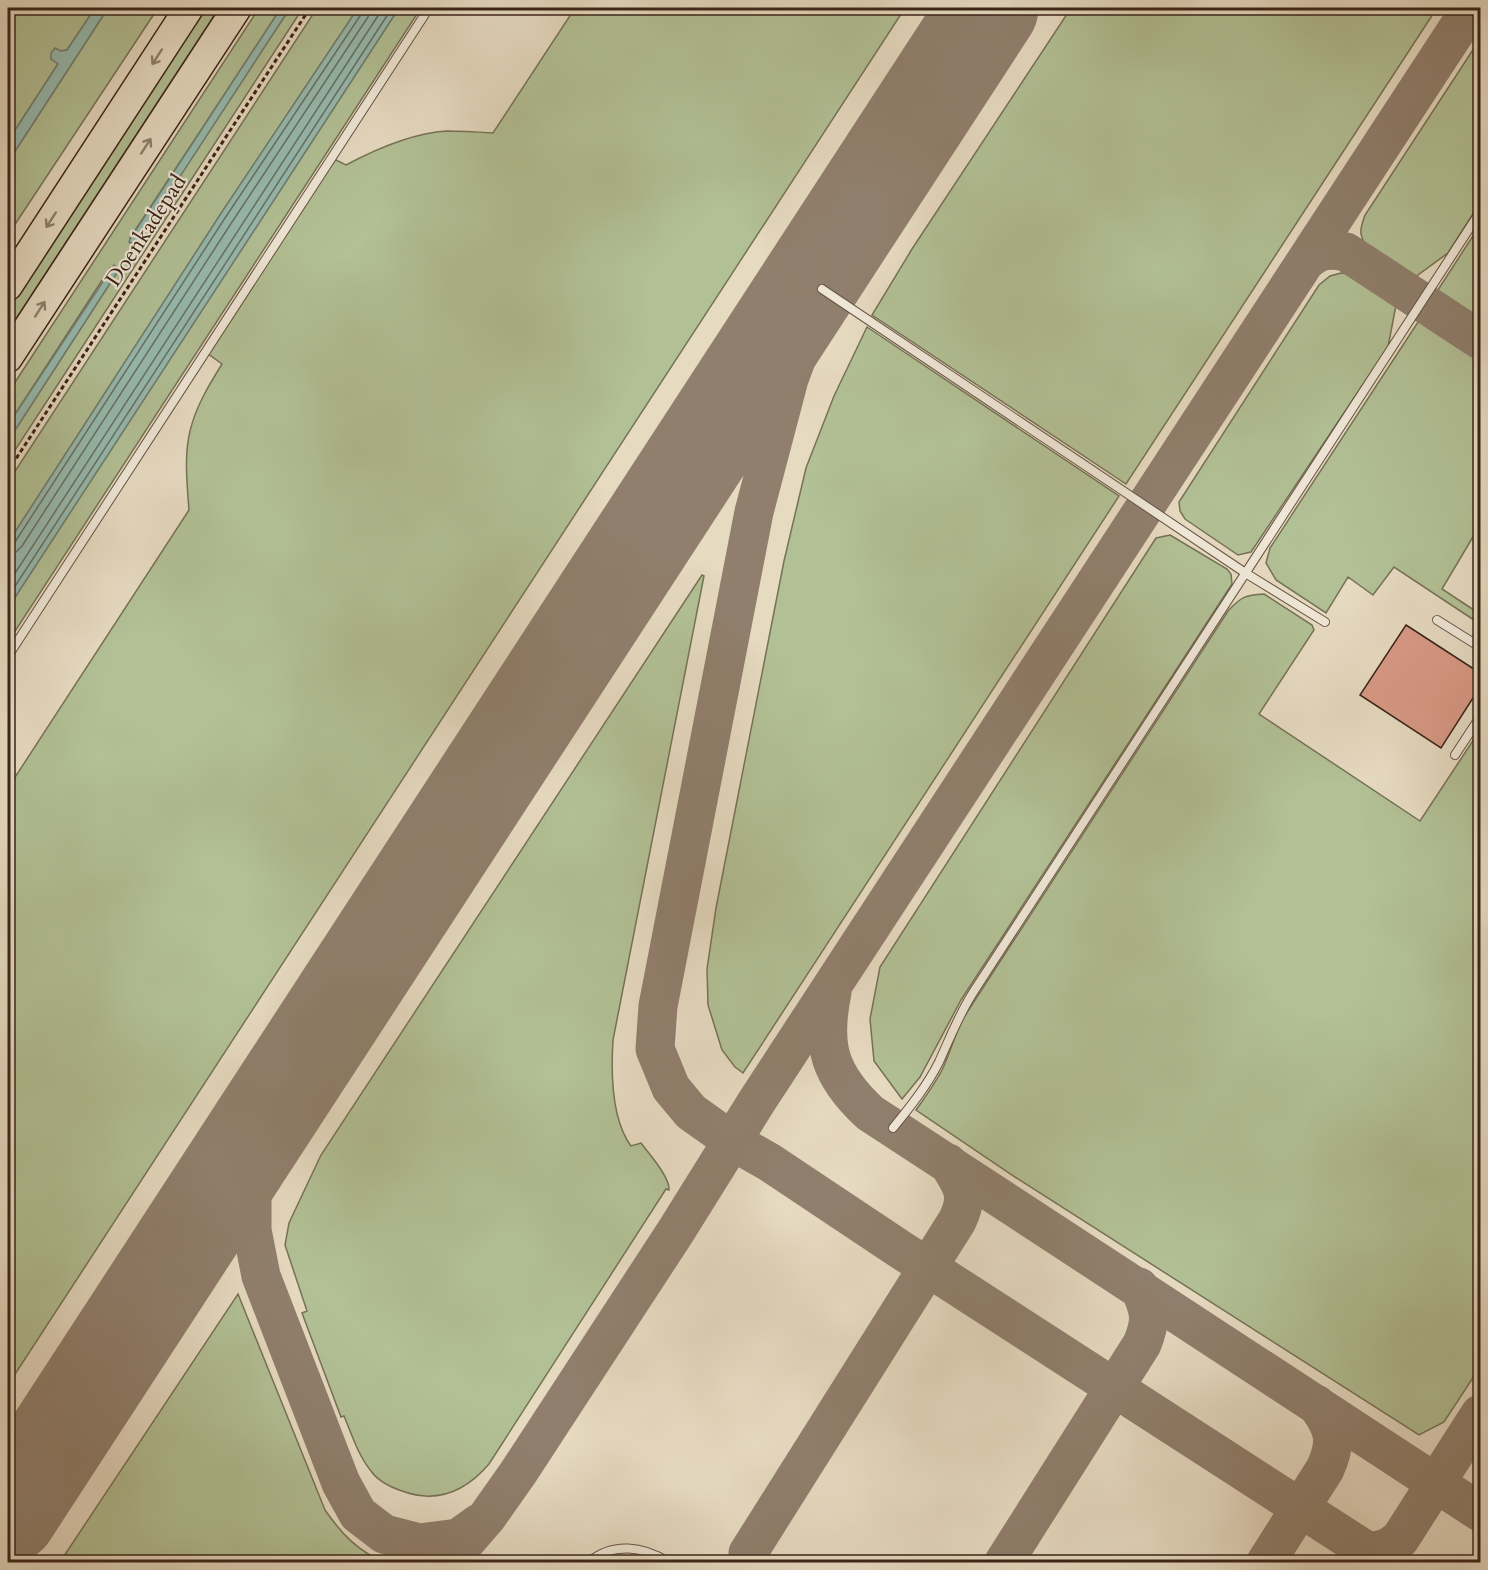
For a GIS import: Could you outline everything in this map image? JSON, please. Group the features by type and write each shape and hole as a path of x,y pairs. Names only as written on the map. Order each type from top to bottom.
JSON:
{"highway":[{"path":"8,286 189,8"},
{"path":"8,358 237,8"}],"lane":[{"path":"8,656 429,8"},
{"path":"893,1128 920,1094 938,1063 960,1012 1247,574 1480,212"},
{"path":"822,289 1247,574 1324,622"},
{"path":"1437,620 1480,647"},
{"path":"1455,755 1480,717"},
{"path":"589,1563 608,1550 624,1548 643,1550 668,1563"}],"path":[{"name":"Doenkadepad","path":"8,471 310,8"}],"green space":[{"path":"8,8 95,8 67,50 61,51 58,64 8,141"},
{"path":"108,8 158,8 8,235 8,162"},
{"path":"204,8 219,8 8,331 8,309"},
{"path":"259,8 281,8 130,238 130,243 136,243 290,8 303,8 8,461 8,441 116,274 110,268 8,425 8,393"},
{"path":"317,8 358,8 220,215 8,543 8,482"},
{"path":"399,8 421,8 8,642 8,608"},
{"path":"575,8 905,8 8,1385 8,788 189,510 187,460 190,431 199,404 222,364 207,353 334,159 346,165 395,143 434,132 493,133"},
{"path":"1071,8 1437,8 1126,484 872,315 912,249"},
{"path":"1480,39 1480,203 1448,253 1411,280 1374,255 1363,241 1362,224 1365,215"},
{"path":"1480,225 1480,307 1475,314 1467,317 1434,296"},
{"path":"1341,273 1356,275 1397,300 1388,347 1251,552 1238,555 1185,519 1180,511 1179,502 1319,285 1330,276"},
{"path":"1422,316 1480,354 1480,525 1442,589 1480,614 1480,624 1394,567 1373,595 1348,577 1326,613 1276,580 1266,563 1270,548"},
{"path":"867,327 1119,496 743,1073 735,1067 722,1050 708,1005 707,969 716,908 784,561 806,468 834,396"},
{"path":"1170,535 1227,569 1231,574 1232,584 961,1000 920,1077 902,1099 874,1061 870,1019 880,967 1156,538"},
{"path":"702,575 704,576 613,1040 614,1095 619,1123 631,1146 641,1143 654,1159 663,1172 669,1190 666,1189 489,1464 470,1482 450,1493 427,1496 402,1491 393,1488 374,1475 359,1452 344,1416 341,1417 302,1313 307,1311 285,1245 289,1223 321,1155"},
{"path":"1264,594 1312,625 1314,630 1259,714 1420,821 1480,730 1480,1367 1444,1422 1419,1435 1015,1177 916,1110 942,1070 964,1017 1228,611 1244,598"},
{"path":"238,1294 325,1510 351,1541 366,1553 385,1562 60,1562"}],"water":[{"path":"95,8 108,8 8,162 8,141 58,64 51,59 51,53 55,48 61,51 67,50"},
{"path":"281,8 290,8 136,244 129,242 130,239"},
{"path":"358,8 399,8 8,608 8,543 220,215"},
{"path":"114,265 118,271 8,441 8,425"}],"building":[{"path":"1406,625 1480,673 1480,687 1441,748 1360,695"}],"taxiway":[{"path":"448,1562 487,1517 518,1473 676,1231 757,1101 1471,8"},
{"path":"865,199 836,251 789,379 754,512 658,1006 655,1049 671,1088 691,1112 732,1141 769,1162 1384,1562"},
{"path":"1306,261 1324,251 1346,252 1480,340"},
{"path":"832,992 828,1028 831,1058 845,1086 870,1113 1480,1512"},
{"path":"292,1078 265,1133 252,1185 252,1230 261,1276 341,1483 358,1514 384,1534 419,1543 458,1538 479,1523"},
{"path":"748,1553 957,1221 964,1197 948,1163"},
{"path":"1004,1562 1142,1344 1148,1316 1146,1303 1139,1287"},
{"path":"1266,1562 1325,1469 1332,1450 1330,1428 1316,1404"},
{"path":"1366,1551 1384,1549 1400,1539 1480,1414"}],"runway":[{"path":"8,1514 989,8"}]}
